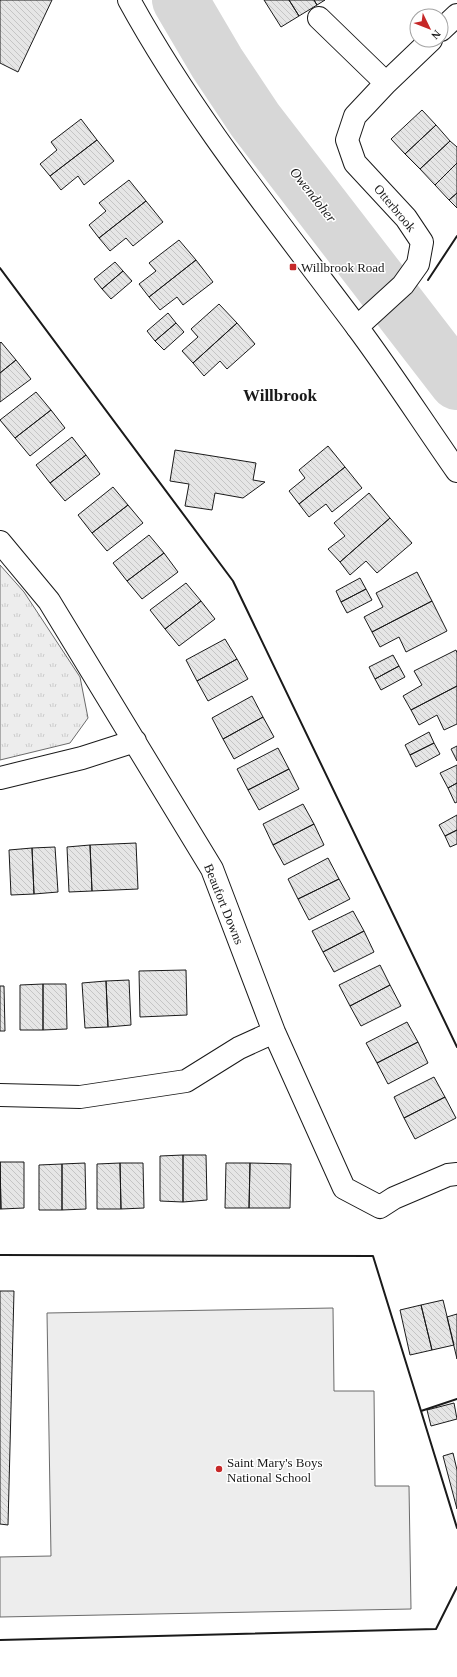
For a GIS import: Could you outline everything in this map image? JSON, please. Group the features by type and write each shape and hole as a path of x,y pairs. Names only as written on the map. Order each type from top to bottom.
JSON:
{"street":[{"path":"129,0 191,102 250,186 357,327 457,471"},
{"path":"449,22 457,15"},
{"path":"319,18 386,83"},
{"name":"Otterbrook","path":"357,327 403,285 418,264 422,242 406,218 355,163 347,140 355,116 386,83 423,48"},
{"name":"Beaufort Downs","path":"0,542 49,601 212,869 274,1032 344,1188 380,1206 394,1198 448,1175 457,1174"},
{"path":"0,778 82,758 135,741"},
{"path":"0,1095 80,1097 186,1080 239,1048 274,1032"}],"green space":[{"path":"0,565 24,592 80,677 88,718 70,743 0,760"}],"shaded area":[{"name":"Saint Mary's Boys National School","path":"333,1308 334,1391 374,1391 375,1486 409,1486 411,1609 0,1617 0,1557 51,1556 47,1313"}],"building":[{"path":"0,0 52,0 18,72 0,63"},
{"path":"264,0 289,0 299,16 281,27"},
{"path":"289,0 314,0 317,5 299,16"},
{"path":"314,0 325,0 317,5"},
{"path":"422,110 436,125 405,154 391,139"},
{"path":"81,119 97,140 50,176 40,164 57,150 51,142"},
{"path":"436,125 450,141 420,169 405,154"},
{"path":"97,140 114,161 84,185 78,176 61,190 50,176"},
{"path":"450,141 457,147 457,163 435,185 420,169"},
{"path":"457,163 457,193 449,200 435,185"},
{"path":"129,180 146,201 99,238 89,225 106,211 99,203"},
{"path":"457,193 457,208 449,200"},
{"path":"146,201 163,222 133,246 126,238 110,251 99,238"},
{"path":"179,240 196,260 149,297 139,284 156,271 149,263"},
{"path":"196,260 213,282 183,305 177,297 160,310 149,297"},
{"path":"115,262 123,271 102,289 94,279"},
{"path":"123,271 132,281 111,299 102,289"},
{"path":"219,304 237,323 193,363 182,351 198,337 191,329"},
{"path":"168,313 176,323 155,341 147,331"},
{"path":"176,323 184,332 164,350 155,341"},
{"path":"237,323 255,344 227,369 220,361 204,376 193,363"},
{"path":"1,342 16,360 0,373 0,343"},
{"path":"16,360 31,379 0,402 0,373"},
{"path":"36,392 51,410 15,438 0,420"},
{"path":"51,410 65,428 30,456 15,438"},
{"path":"72,437 86,455 50,483 36,465"},
{"path":"328,446 345,467 299,504 289,491 305,478 299,470"},
{"path":"175,450 256,463 253,480 265,482 243,498 215,493 212,510 185,506 189,484 170,481"},
{"path":"86,455 100,474 65,501 50,483"},
{"path":"345,467 362,488 332,512 326,504 309,517 299,504"},
{"path":"113,487 128,505 92,533 78,515"},
{"path":"369,493 390,518 340,562 328,549 345,536 334,523"},
{"path":"128,505 143,523 107,551 92,533"},
{"path":"390,518 412,543 377,573 366,561 350,575 340,562"},
{"path":"149,535 164,553 127,581 113,563"},
{"path":"164,553 178,572 142,599 127,581"},
{"path":"417,572 432,601 372,632 364,617 383,607 376,593"},
{"path":"360,578 366,589 341,602 336,591"},
{"path":"186,583 201,601 165,629 150,610"},
{"path":"366,589 372,600 347,613 341,602"},
{"path":"201,601 215,619 179,646 165,629"},
{"path":"432,601 447,631 406,652 399,637 380,647 372,632"},
{"path":"225,639 237,659 197,681 186,660"},
{"path":"456,650 457,686 411,710 403,696 422,685 414,671"},
{"path":"393,655 399,666 375,679 369,667"},
{"path":"237,659 248,679 208,701 197,681"},
{"path":"399,666 405,677 381,690 375,679"},
{"path":"457,686 457,724 444,730 437,715 419,725 411,710"},
{"path":"252,696 263,717 223,739 212,718"},
{"path":"263,717 274,737 234,759 223,739"},
{"path":"429,732 434,743 410,755 405,745"},
{"path":"434,743 440,754 416,767 410,755"},
{"path":"457,746 457,761 451,749"},
{"path":"278,748 289,769 248,790 237,769"},
{"path":"457,765 457,783 448,788 440,773"},
{"path":"289,769 299,789 259,810 248,790"},
{"path":"457,783 457,802 455,803 448,788"},
{"path":"303,804 314,824 273,845 263,824"},
{"path":"457,815 457,830 445,836 439,825"},
{"path":"314,824 324,845 284,865 273,845"},
{"path":"457,830 457,844 450,847 445,836"},
{"path":"136,843 138,889 92,891 90,845"},
{"path":"90,845 92,891 69,892 67,847"},
{"path":"55,847 58,892 34,894 32,848"},
{"path":"32,848 34,894 11,895 9,850"},
{"path":"328,858 339,879 298,899 288,879"},
{"path":"339,879 350,899 309,920 298,899"},
{"path":"353,911 364,931 323,952 312,931"},
{"path":"364,931 374,952 334,972 323,952"},
{"path":"380,965 390,985 350,1006 339,985"},
{"path":"186,970 187,1015 140,1017 139,971"},
{"path":"129,980 131,1025 108,1027 106,981"},
{"path":"106,981 108,1027 85,1028 82,983"},
{"path":"43,984 43,1030 20,1030 20,985"},
{"path":"43,984 66,984 67,1029 43,1030"},
{"path":"390,985 401,1006 361,1026 350,1006"},
{"path":"0,986 4,986 5,1031 0,1031"},
{"path":"407,1022 418,1042 377,1063 366,1043"},
{"path":"418,1042 428,1063 388,1084 377,1063"},
{"path":"434,1077 445,1097 404,1118 394,1097"},
{"path":"445,1097 456,1118 415,1139 404,1118"},
{"path":"183,1155 183,1202 160,1201 160,1156"},
{"path":"183,1155 206,1155 207,1200 183,1202"},
{"path":"0,1162 1,1209 0,1209"},
{"path":"0,1162 24,1162 24,1208 1,1209"},
{"path":"85,1163 86,1209 62,1210 62,1164"},
{"path":"120,1163 121,1209 97,1209 97,1164"},
{"path":"120,1163 143,1163 144,1208 121,1209"},
{"path":"226,1163 250,1163 249,1208 225,1208"},
{"path":"250,1163 291,1164 290,1208 249,1208"},
{"path":"62,1164 62,1210 39,1210 39,1165"},
{"path":"0,1291 14,1291 8,1525 0,1524"},
{"path":"443,1300 454,1345 432,1350 421,1305"},
{"path":"421,1305 432,1350 410,1355 400,1310"},
{"path":"457,1314 457,1359 447,1317"},
{"path":"454,1403 457,1419 431,1426 427,1410"},
{"path":"453,1453 457,1470 457,1509 443,1456"}],"waterway":[{"name":"Owendoher","path":"180,0 217,63 255,120 457,382"}],"wall":[{"path":"428,280 457,236"},
{"path":"0,268 233,581 457,1047"},
{"path":"0,1255 373,1256 421,1411 457,1399"},
{"path":"421,1411 457,1528"},
{"path":"0,1640 436,1629 457,1587"}],"place":[{"name":"Willbrook Road","path":"293,267"},
{"name":"Saint Mary's Boys National School","path":"219,1469"}],"district":[{"name":"Willbrook","path":"280,395"}]}
